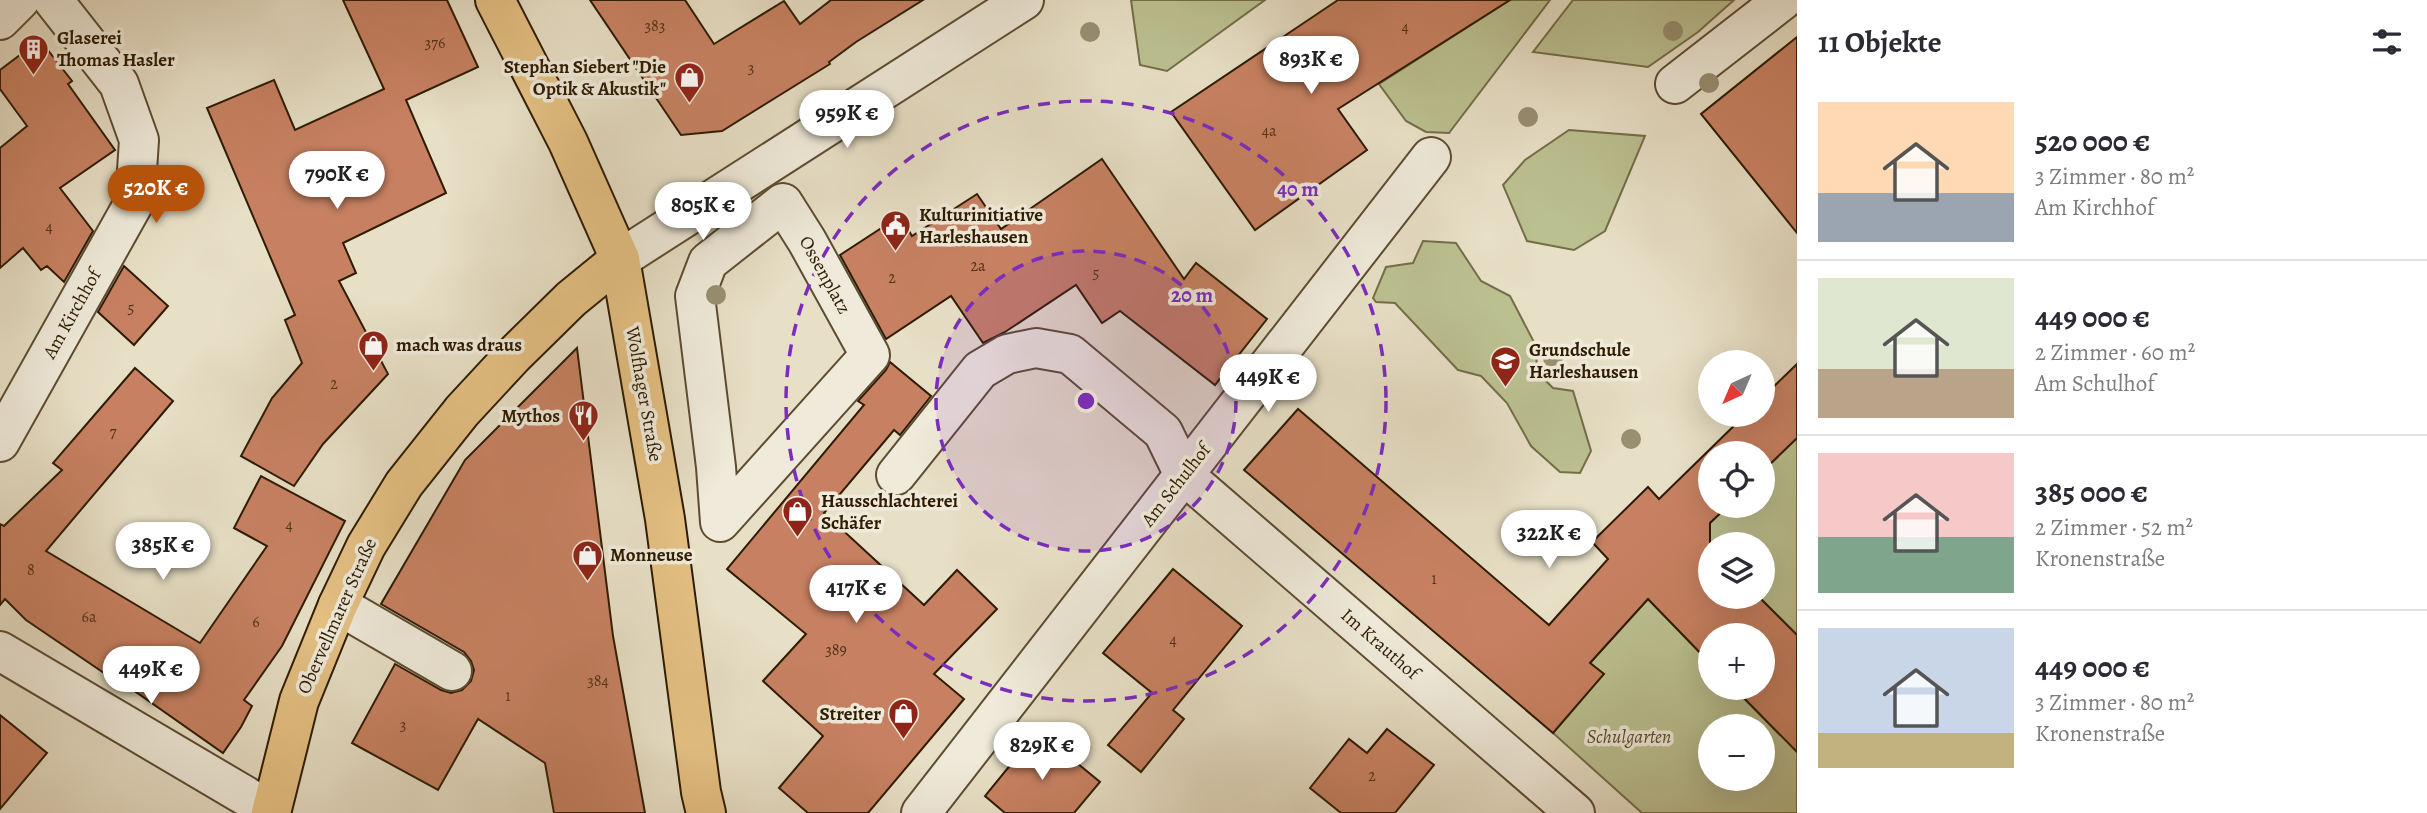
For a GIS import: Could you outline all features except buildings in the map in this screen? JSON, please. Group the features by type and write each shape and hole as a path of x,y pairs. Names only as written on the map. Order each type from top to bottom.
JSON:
{"main road":[{"name":"Wolfhager Straße","path":"495,0 568,142 620,259 666,519 701,792 706,813"},
{"name":"Obervellmarer Straße","path":"271,812 299,701 338,605 366,546 404,484 461,411 547,321 620,259"}],"street":[{"path":"0,20 20,0"},
{"name":"Am Kirchhof","path":"0,442 135,201 139,140 119,84 53,0"},
{"path":"620,259 1024,0"},
{"path":"1675,84 1783,0"},
{"name":"Am Schulhof","path":"921,813 1431,157"},
{"name":"Ossenplatz","path":"783,203 870,355 720,522 695,296 708,261 783,203"},
{"path":"896,475 980,370 1007,354 1036,348 1070,354 1163,432 1184,475"},
{"name":"Im Krauthof","path":"1184,475 1573,812"},
{"path":"338,605 452,671"},
{"path":"0,651 271,812"}],"green space":[{"path":"1131,0 1265,0 1167,71 1140,65"},
{"path":"1510,0 1550,0 1449,133 1426,132 1406,121 1379,84"},
{"path":"1573,0 1734,0 1698,32 1648,67 1533,52"},
{"path":"1569,130 1645,136 1605,231 1574,250 1527,241 1503,185 1525,160"},
{"path":"1423,241 1456,243 1481,281 1510,296 1536,346 1537,372 1553,388 1573,391 1591,451 1580,473 1560,472 1531,446 1507,403 1481,376 1458,370 1395,303 1376,302 1373,298 1386,267 1413,263"},
{"path":"1797,438 1797,635 1771,609 1775,609 1775,532 1700,532 1715,518 1775,518 1775,459"},
{"name":"Schulgarten","path":"1648,599 1698,651 1698,700 1746,700 1759,714 1698,714 1698,791 1775,791 1775,730 1780,735 1797,719 1797,813 1642,813 1553,733 1603,674 1590,663"}],"place":[{"name":"Glaserei Thomas Hasler","path":"34,76"},
{"name":"Stephan Siebert \"Die Optik & Akustik\"","path":"689,105"},
{"name":"Kulturinitiative Harleshausen","path":"896,253"},
{"name":"mach was draus","path":"373,372"},
{"name":"Grundschule Harleshausen","path":"1506,388"},
{"name":"Mythos","path":"583,443"},
{"name":"Hausschlachterei Schäfer","path":"798,539"},
{"name":"Monneuse","path":"587,582"},
{"name":"Streiter","path":"904,741"}]}
